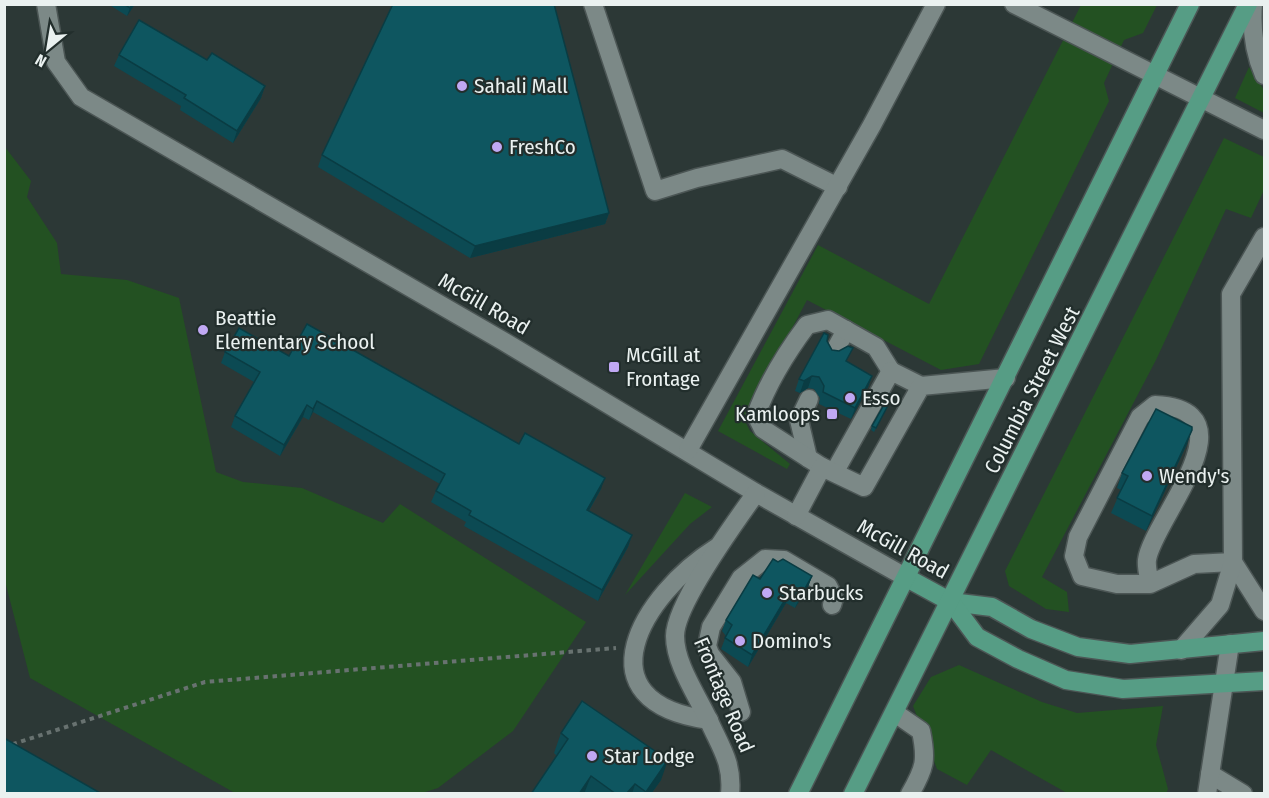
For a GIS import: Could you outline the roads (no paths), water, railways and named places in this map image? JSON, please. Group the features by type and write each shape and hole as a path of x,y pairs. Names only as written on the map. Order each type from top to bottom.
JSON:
{"main road":[{"name":"Columbia Street West","path":"798,794 1190,4"},
{"name":"Columbia Street West","path":"853,794 1251,4"},
{"name":"McGill Road","path":"907,578 951,602 992,607 1031,629 1078,647 1130,654 1264,641"},
{"name":"McGill Road","path":"951,602 977,638 1017,659 1066,680 1122,689 1264,681"}],"street":[{"name":"McGill Road","path":"46,4 56,62 81,97 688,450 756,493 907,578"},
{"path":"592,4 655,191 697,178 782,159 838,187"},
{"path":"688,450 838,187 936,4"},
{"path":"1014,4 1264,130"},
{"path":"1251,4 1251,28 1258,61 1264,75"},
{"path":"1181,650 1220,606 1233,562 1231,294 1264,237"},
{"path":"921,386 864,487 822,465 763,429 756,415 774,374 807,325 828,320 876,347 891,371 921,386 1006,378"},
{"path":"834,352 846,330"},
{"path":"796,516 822,465 891,371"},
{"path":"810,399 799,420 822,465"},
{"path":"1150,584 1147,559 1197,457 1200,438 1195,422 1187,414 1171,405 1155,405 1140,417 1078,537 1074,556 1082,576 1117,584 1150,584 1194,564 1233,562"},
{"name":"Frontage Road","path":"730,794 732,772 680,657 675,636 680,614 720,545 756,493"},
{"path":"709,720 671,712 654,702 637,676 634,646 645,619 661,594 699,558 720,545"},
{"path":"741,712 732,682 706,646 711,627 741,578 765,560 784,560 828,586 834,598 832,605"},
{"path":"1233,562 1264,610"},
{"path":"1207,794 1230,644"},
{"path":"895,713 921,731 925,749 925,767 917,791"},
{"path":"1210,774 1244,794"}],"place":[{"name":"Sahali Mall","path":"462,86"},
{"name":"FreshCo","path":"497,147"},
{"name":"Beattie Elementary School","path":"203,330"},
{"name":"McGill at Frontage","path":"614,367"},
{"name":"Esso","path":"850,398"},
{"name":"Kamloops","path":"832,414"},
{"name":"Wendy's","path":"1147,476"},
{"name":"Starbucks","path":"767,593"},
{"name":"Domino's","path":"740,641"},
{"name":"Star Lodge","path":"592,756"}]}
